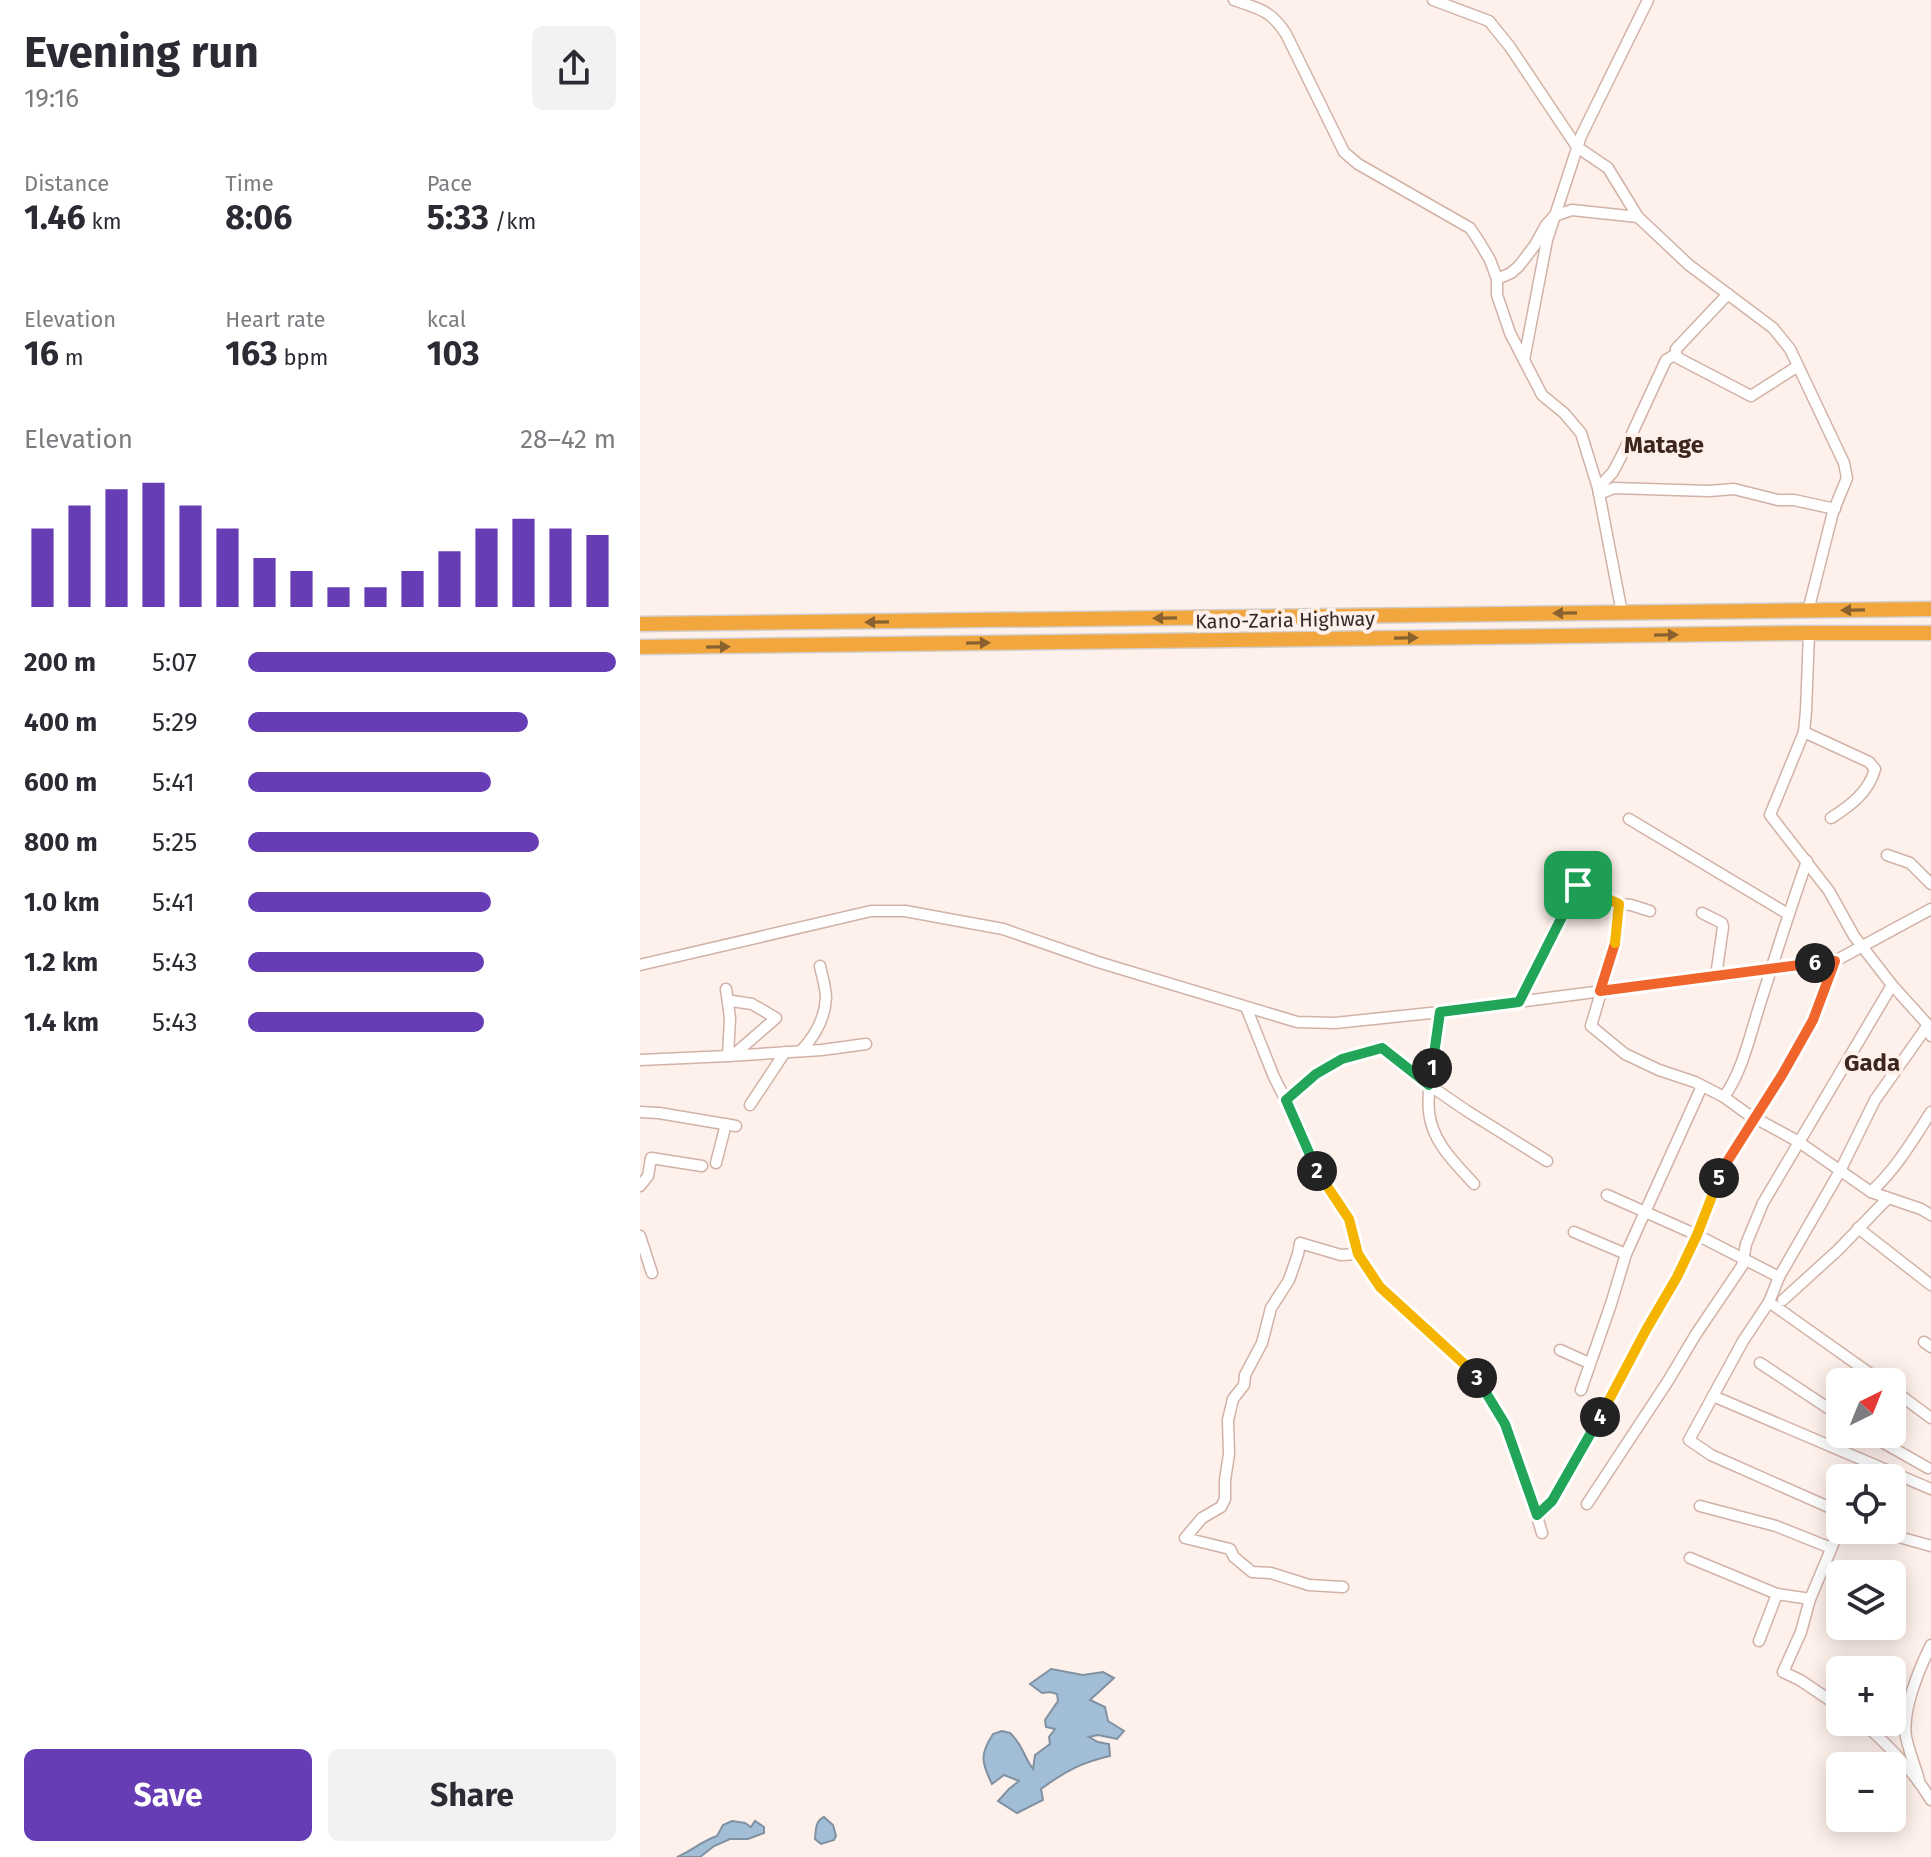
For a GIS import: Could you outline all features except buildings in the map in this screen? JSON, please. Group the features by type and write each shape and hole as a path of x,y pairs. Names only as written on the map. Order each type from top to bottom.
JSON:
{"highway":[{"name":"Kano-Zaria Highway","path":"640,624 1931,609"},
{"name":"Kano-Zaria Highway","path":"640,647 1931,633"}],"street":[{"path":"1234,0 1267,12 1278,22 1344,152 1358,164 1470,228 1480,243 1497,279 1497,295 1510,333 1542,395 1564,413 1581,433 1599,491 1622,613"},
{"path":"1433,0 1489,21 1577,147 1608,168 1638,217 1689,265 1773,328 1790,349 1844,463 1847,478 1835,509 1808,611"},
{"path":"1524,360 1547,240 1577,147 1648,0"},
{"path":"1497,279 1519,266 1554,216 1572,210 1638,217"},
{"path":"1728,294 1676,349 1678,358 1751,396 1798,366"},
{"path":"1599,491 1623,453 1666,360 1676,354"},
{"path":"1599,491 1614,488 1734,489 1835,509"},
{"path":"1809,633 1804,732 1770,815 1829,891 1854,936 1929,1030 1875,1100 1840,1171 1779,1277 1769,1302 1743,1341 1689,1440 1711,1455 1826,1506"},
{"path":"1804,732 1869,762 1875,769 1860,796 1831,818"},
{"path":"1629,819 1788,914"},
{"path":"1887,855 1910,863 1931,884"},
{"path":"1519,1002 1588,859"},
{"path":"1724,1097 1745,1053 1807,861"},
{"path":"1578,885 1619,904 1650,911"},
{"path":"1619,904 1615,945 1591,1026 1625,1054 1724,1097 1754,1118 1799,1142 1871,1192 1931,1215"},
{"path":"640,965 871,911 905,911 1003,929 1098,962 1297,1022 1335,1023 1835,961 1931,909"},
{"path":"1702,913 1722,923 1723,927 1716,976"},
{"path":"1537,1515 1552,1501 1677,1277 1725,1165 1813,1020 1835,961"},
{"path":"801,1051 811,1041 823,1015 826,997 820,966"},
{"path":"1587,1504 1742,1266 1763,1203 1892,985"},
{"path":"726,989 730,1018 728,1056"},
{"path":"728,1056 776,1018 752,1004 732,1001"},
{"path":"1246,1007 1319,1175 1349,1219 1358,1254 1380,1287 1474,1373 1505,1424 1542,1533"},
{"path":"1440,1012 1429,1085 1429,1113 1445,1152 1474,1184"},
{"path":"640,1060 866,1044"},
{"path":"1286,1100 1316,1074 1342,1059 1382,1048 1429,1085 1547,1161"},
{"path":"750,1105 785,1052"},
{"path":"1581,1390 1626,1254 1702,1086"},
{"path":"640,1112 731,1125 716,1163"},
{"path":"1871,1192 1882,1182 1931,1112"},
{"path":"640,1186 648,1176 651,1158 702,1166"},
{"path":"1607,1195 1697,1235 1779,1277"},
{"path":"1783,1300 1838,1250 1888,1198"},
{"path":"1858,1228 1931,1285"},
{"path":"1574,1232 1626,1254"},
{"path":"640,1236 652,1273"},
{"path":"1343,1587 1309,1585 1271,1573 1252,1572 1234,1557 1230,1549 1185,1538 1202,1518 1221,1507 1225,1499 1228,1420 1233,1399 1244,1385 1245,1375 1262,1343 1271,1308 1289,1280 1300,1243 1341,1255 1358,1254"},
{"path":"1769,1302 1862,1368"},
{"path":"1560,1350 1589,1363"},
{"path":"1760,1363 1826,1407"},
{"path":"1713,1396 1926,1487 1930,1464 1897,1448"},
{"path":"1906,1399 1931,1418"},
{"path":"1700,1506 1776,1526 1831,1548"},
{"path":"1906,1539 1931,1546"},
{"path":"1826,1698 1783,1672 1833,1544"},
{"path":"1690,1558 1777,1594 1810,1599"},
{"path":"1759,1641 1777,1594"},
{"path":"1919,1780 1905,1734 1909,1700 1931,1645"},
{"path":"1878,1736 1919,1780 1931,1800"}],"water":[{"path":"1051,1669 1083,1675 1103,1672 1114,1678 1090,1700 1105,1707 1108,1721 1124,1731 1117,1739 1098,1735 1089,1737 1109,1744 1110,1756 1082,1765 1058,1778 1041,1789 1043,1800 1017,1813 998,1801 1019,1781 1004,1775 992,1784 984,1764 984,1753 993,1734 1002,1731 1010,1733 1033,1769 1035,1755 1050,1744 1049,1737 1055,1729 1046,1727 1045,1720 1058,1701 1057,1694 1042,1693 1030,1684"},
{"path":"824,1817 833,1825 836,1836 834,1840 821,1844 815,1839 816,1829"},
{"path":"732,1821 751,1827 755,1821 764,1827 764,1833 748,1839 730,1839 700,1857 677,1857 717,1836 723,1825"}],"district":[{"name":"Matage","path":"1664,445"},
{"name":"Gada","path":"1872,1063"}],"route":[{"path":"1578,885 1619,904 1615,945 1600,991 1835,961 1813,1020 1725,1165 1677,1277 1552,1501 1537,1515 1505,1424 1474,1373 1380,1287 1358,1254 1349,1219 1319,1175 1286,1100 1316,1074 1342,1059 1382,1048 1429,1085 1440,1012 1519,1002 1578,885"}]}
